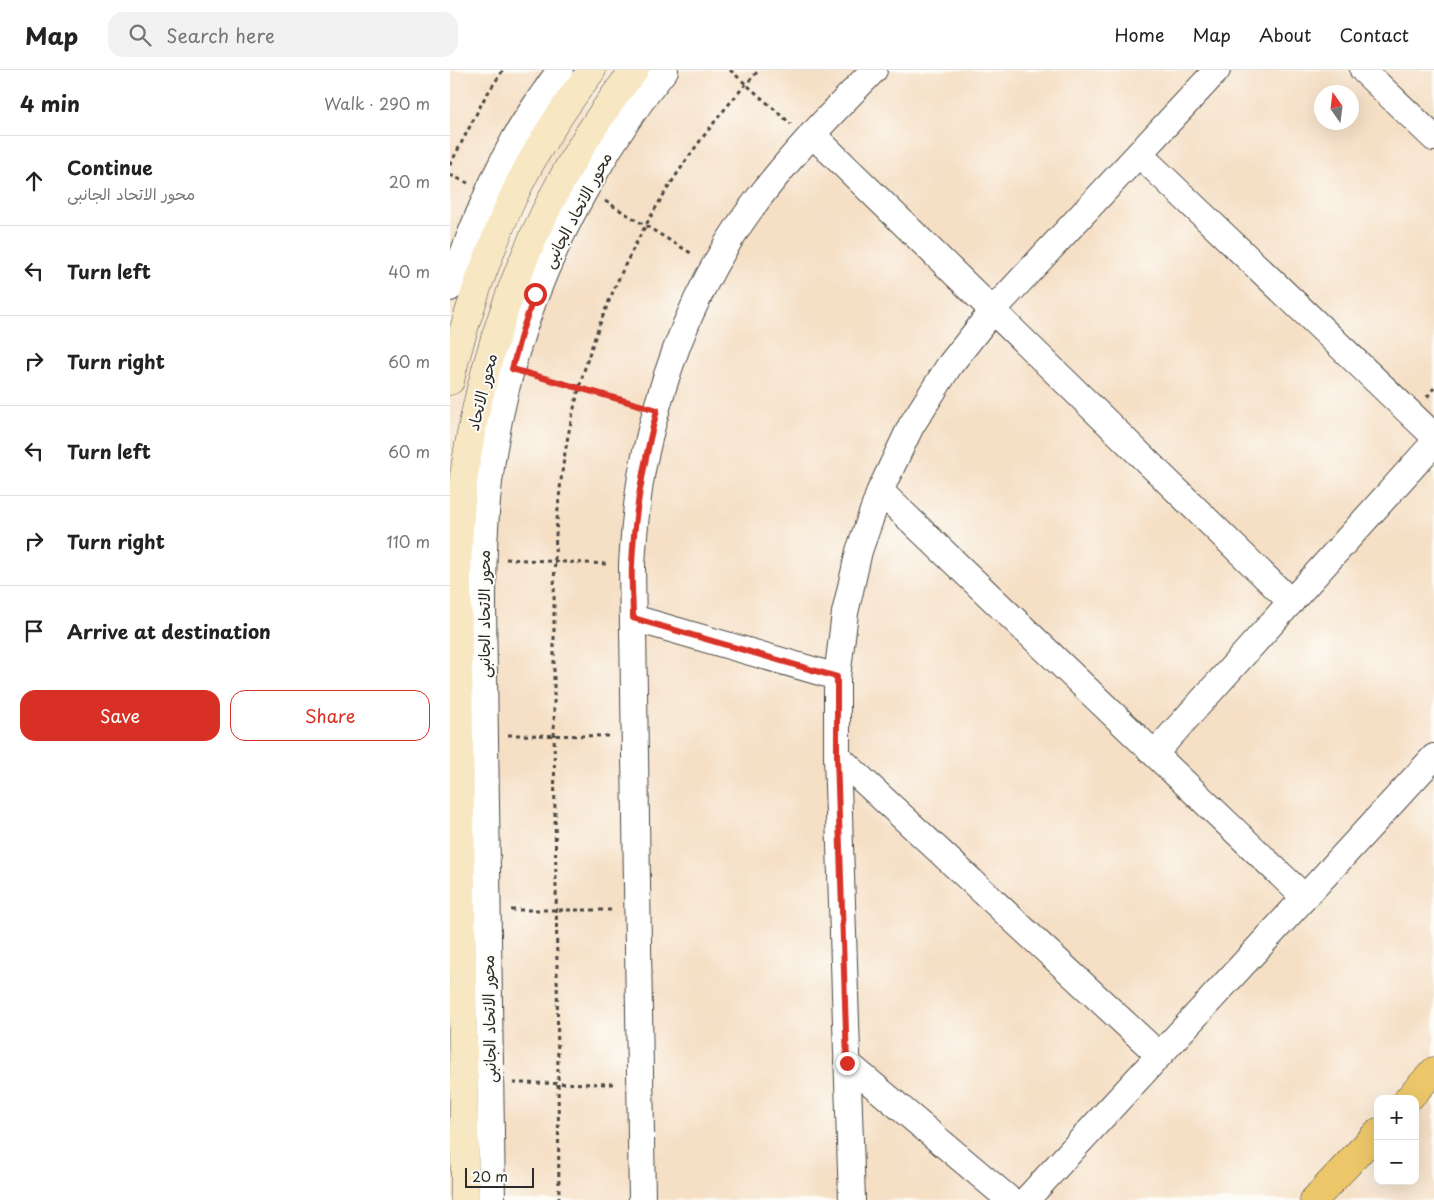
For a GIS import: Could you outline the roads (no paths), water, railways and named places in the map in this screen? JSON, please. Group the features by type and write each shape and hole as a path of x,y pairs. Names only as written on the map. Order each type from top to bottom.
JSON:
{"main road":[{"path":"1412,1095 1434,1071"},
{"path":"1314,1200 1374,1136"}],"street":[{"path":"450,288 467,244 514,141 540,98 560,70"},
{"name":"محور الاتحاد","path":"450,381 455,355 472,304 511,202 554,124 592,70"},
{"name":"محور الاتحاد","path":"465,1200 457,578 464,476 472,426 484,377 498,328 515,280 558,188 609,102 634,70"},
{"name":"محور الاتحاد الجانبى","path":"492,1200 483,558 489,481 495,444 522,331 546,268 567,223 586,189 629,118 665,70"},
{"path":"642,1200 632,566 636,513 644,461 672,360 691,313 714,267 742,222 773,179 810,136 874,70"},
{"path":"852,1200 837,756 837,677 845,613 859,552 880,491 911,426 949,366 994,309 1217,70"},
{"path":"1363,70 1434,138"},
{"path":"810,136 994,309 1291,602"},
{"path":"1138,154 1434,436"},
{"path":"1155,753 1434,443"},
{"path":"880,491 1304,897"},
{"path":"633,618 837,677"},
{"path":"837,756 1159,1055"},
{"path":"1026,1200 1434,757"},
{"path":"847,1063 1010,1200"}]}
